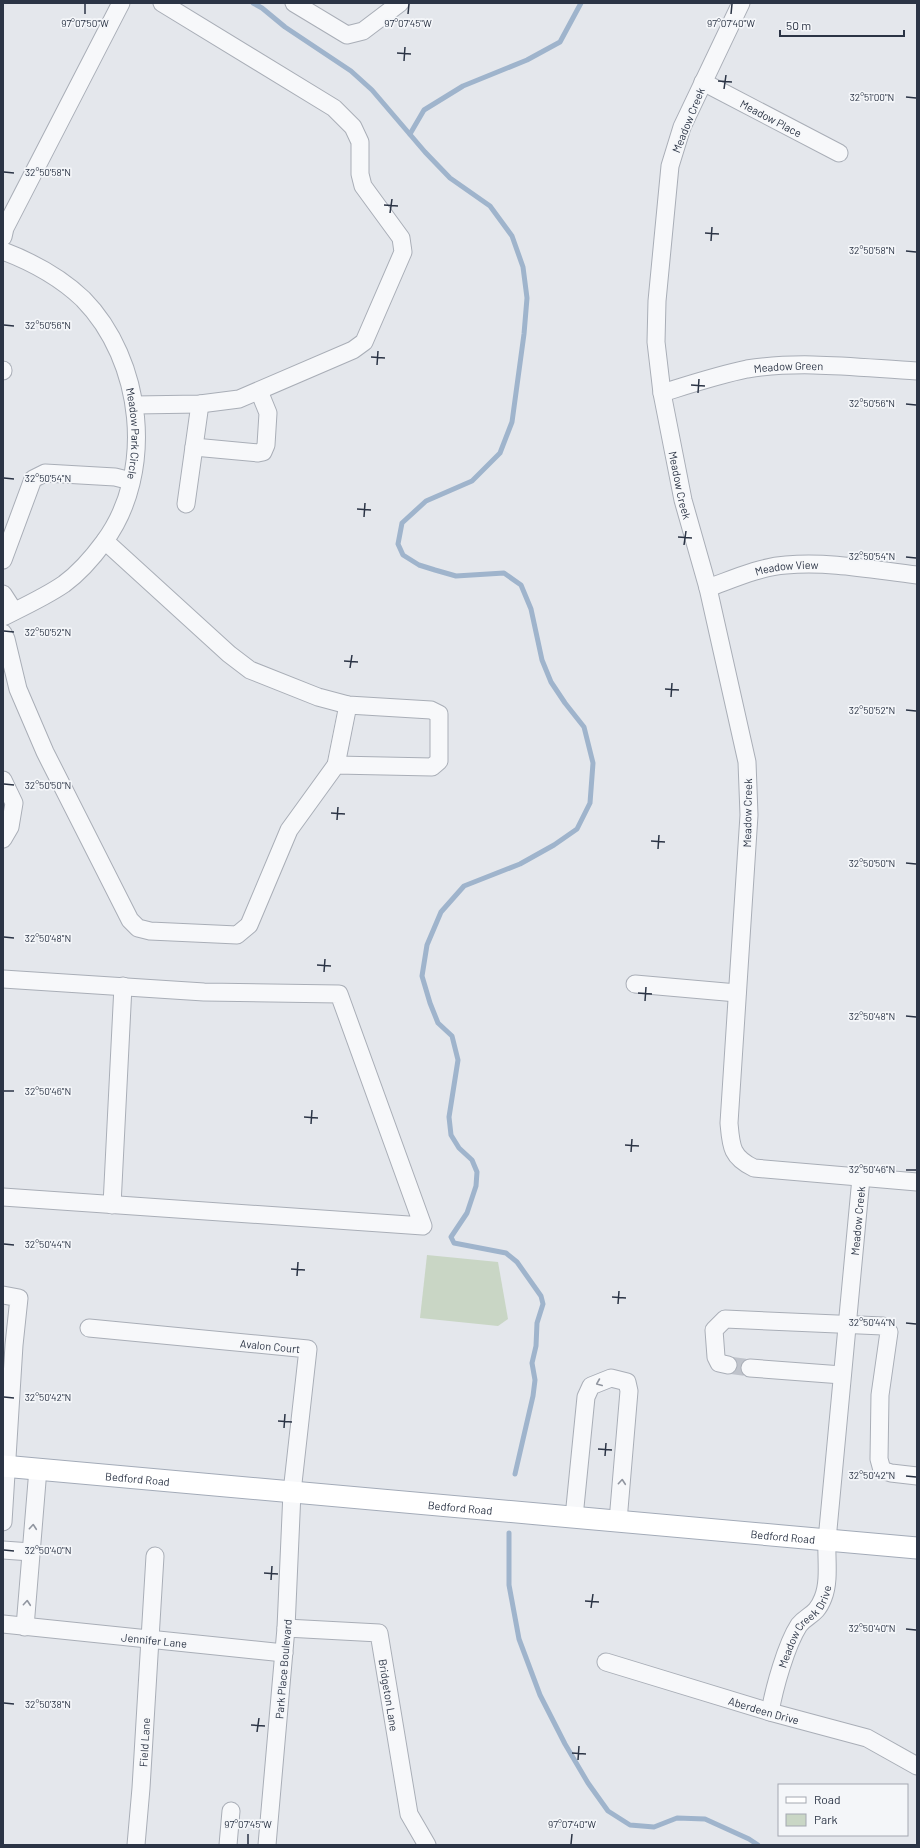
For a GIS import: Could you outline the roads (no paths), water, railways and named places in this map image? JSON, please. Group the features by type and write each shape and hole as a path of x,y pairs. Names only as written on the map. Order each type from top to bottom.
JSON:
{"main road":[{"name":"Bedford Road","path":"5,1466 917,1548"}],"street":[{"path":"3,236 5,228 121,3"},
{"path":"135,405 200,404 239,399 353,350 364,342 403,252 401,238 363,186 360,174 360,142 352,127 334,108 162,3"},
{"path":"294,3 347,35 363,31 400,3"},
{"name":"Meadow Creek","path":"741,3 682,127 670,166 657,301 656,342 662,393 683,500 708,588 747,762 749,815 728,1123 731,1146 743,1162 754,1168 861,1178 826,1540"},
{"name":"Meadow Place","path":"703,82 839,153"},
{"name":"Meadow Park Circle","path":"3,251 32,262 56,278 83,299 104,325 122,359 131,385 135,405 136,458 131,481 117,521 105,542 89,560 64,583 9,614"},
{"name":"Meadow Green","path":"662,393 722,374 749,369 813,364 917,371"},
{"path":"194,447 258,453 263,452 266,444 268,413 258,391"},
{"path":"186,504 200,404"},
{"path":"3,560 33,479 45,473 115,477 131,481"},
{"path":"105,542 229,654 250,670 318,697 348,705 431,710 439,714 439,762 432,767 336,765"},
{"name":"Meadow View","path":"708,588 755,571 785,565 818,564 917,575"},
{"path":"3,594 9,614"},
{"path":"3,633 6,639 18,689 45,752 130,920 138,928 150,931 237,935 249,925 289,830 336,765 348,705"},
{"path":"3,780 14,803 10,827 3,839"},
{"path":"3,979 204,992 339,994 422,1226 3,1197"},
{"path":"635,984 737,993"},
{"path":"112,1204 123,986"},
{"path":"861,1178 917,1182"},
{"path":"3,1295 19,1298 5,1466 3,1522"},
{"path":"728,1365 719,1363 716,1357 714,1330 726,1319 847,1323 883,1326 889,1332 880,1395 878,1458 882,1470 891,1473 917,1476"},
{"name":"Avalon Court","path":"89,1328 308,1348 292,1492"},
{"path":"750,1368 842,1375"},
{"path":"574,1517 586,1396 591,1386 611,1378 627,1382 629,1391 618,1521"},
{"path":"25,1627 38,1469"},
{"name":"Park Place Boulevard","path":"267,1845 286,1628 292,1492"},
{"name":"Meadow Creek Drive","path":"770,1712 774,1690 794,1634 801,1624 816,1612 823,1599 826,1588 826,1540"},
{"path":"3,1550 31,1552"},
{"name":"Field Lane","path":"136,1845 141,1788 155,1556"},
{"name":"Jennifer Lane","path":"3,1624 284,1653"},
{"name":"Bridgeton Lane","path":"286,1628 379,1633 409,1814 427,1845"},
{"name":"Aberdeen Drive","path":"606,1662 770,1712 867,1738 917,1766"},
{"path":"228,1845 231,1811"}],"waterway":[{"path":"253,3 262,8 285,27 351,71 372,90 425,152 450,178 490,206 512,236 523,267 527,298 524,334 512,422 500,453 472,481 426,501 402,523 398,544 403,555 419,565 456,576 504,573 521,585 531,609 542,660 551,682 584,727 593,763 590,803 577,829 554,845 520,864 464,886 441,912 427,945 422,976 438,1023 452,1036 458,1060 449,1117 451,1135 459,1148 472,1160 477,1172 476,1186 467,1213 451,1237 454,1243 506,1253 517,1262 541,1296 543,1304 537,1323 536,1346 532,1363 535,1380 533,1396 515,1474"},
{"path":"410,134 424,110 463,86 527,60 560,42 581,3"},
{"path":"509,1533 509,1585 519,1639 540,1695 565,1744 588,1783 608,1811 630,1825 654,1827 677,1818 705,1819 749,1839 758,1845"}],"tunnel":[{"path":"728,1365 750,1368"}]}
